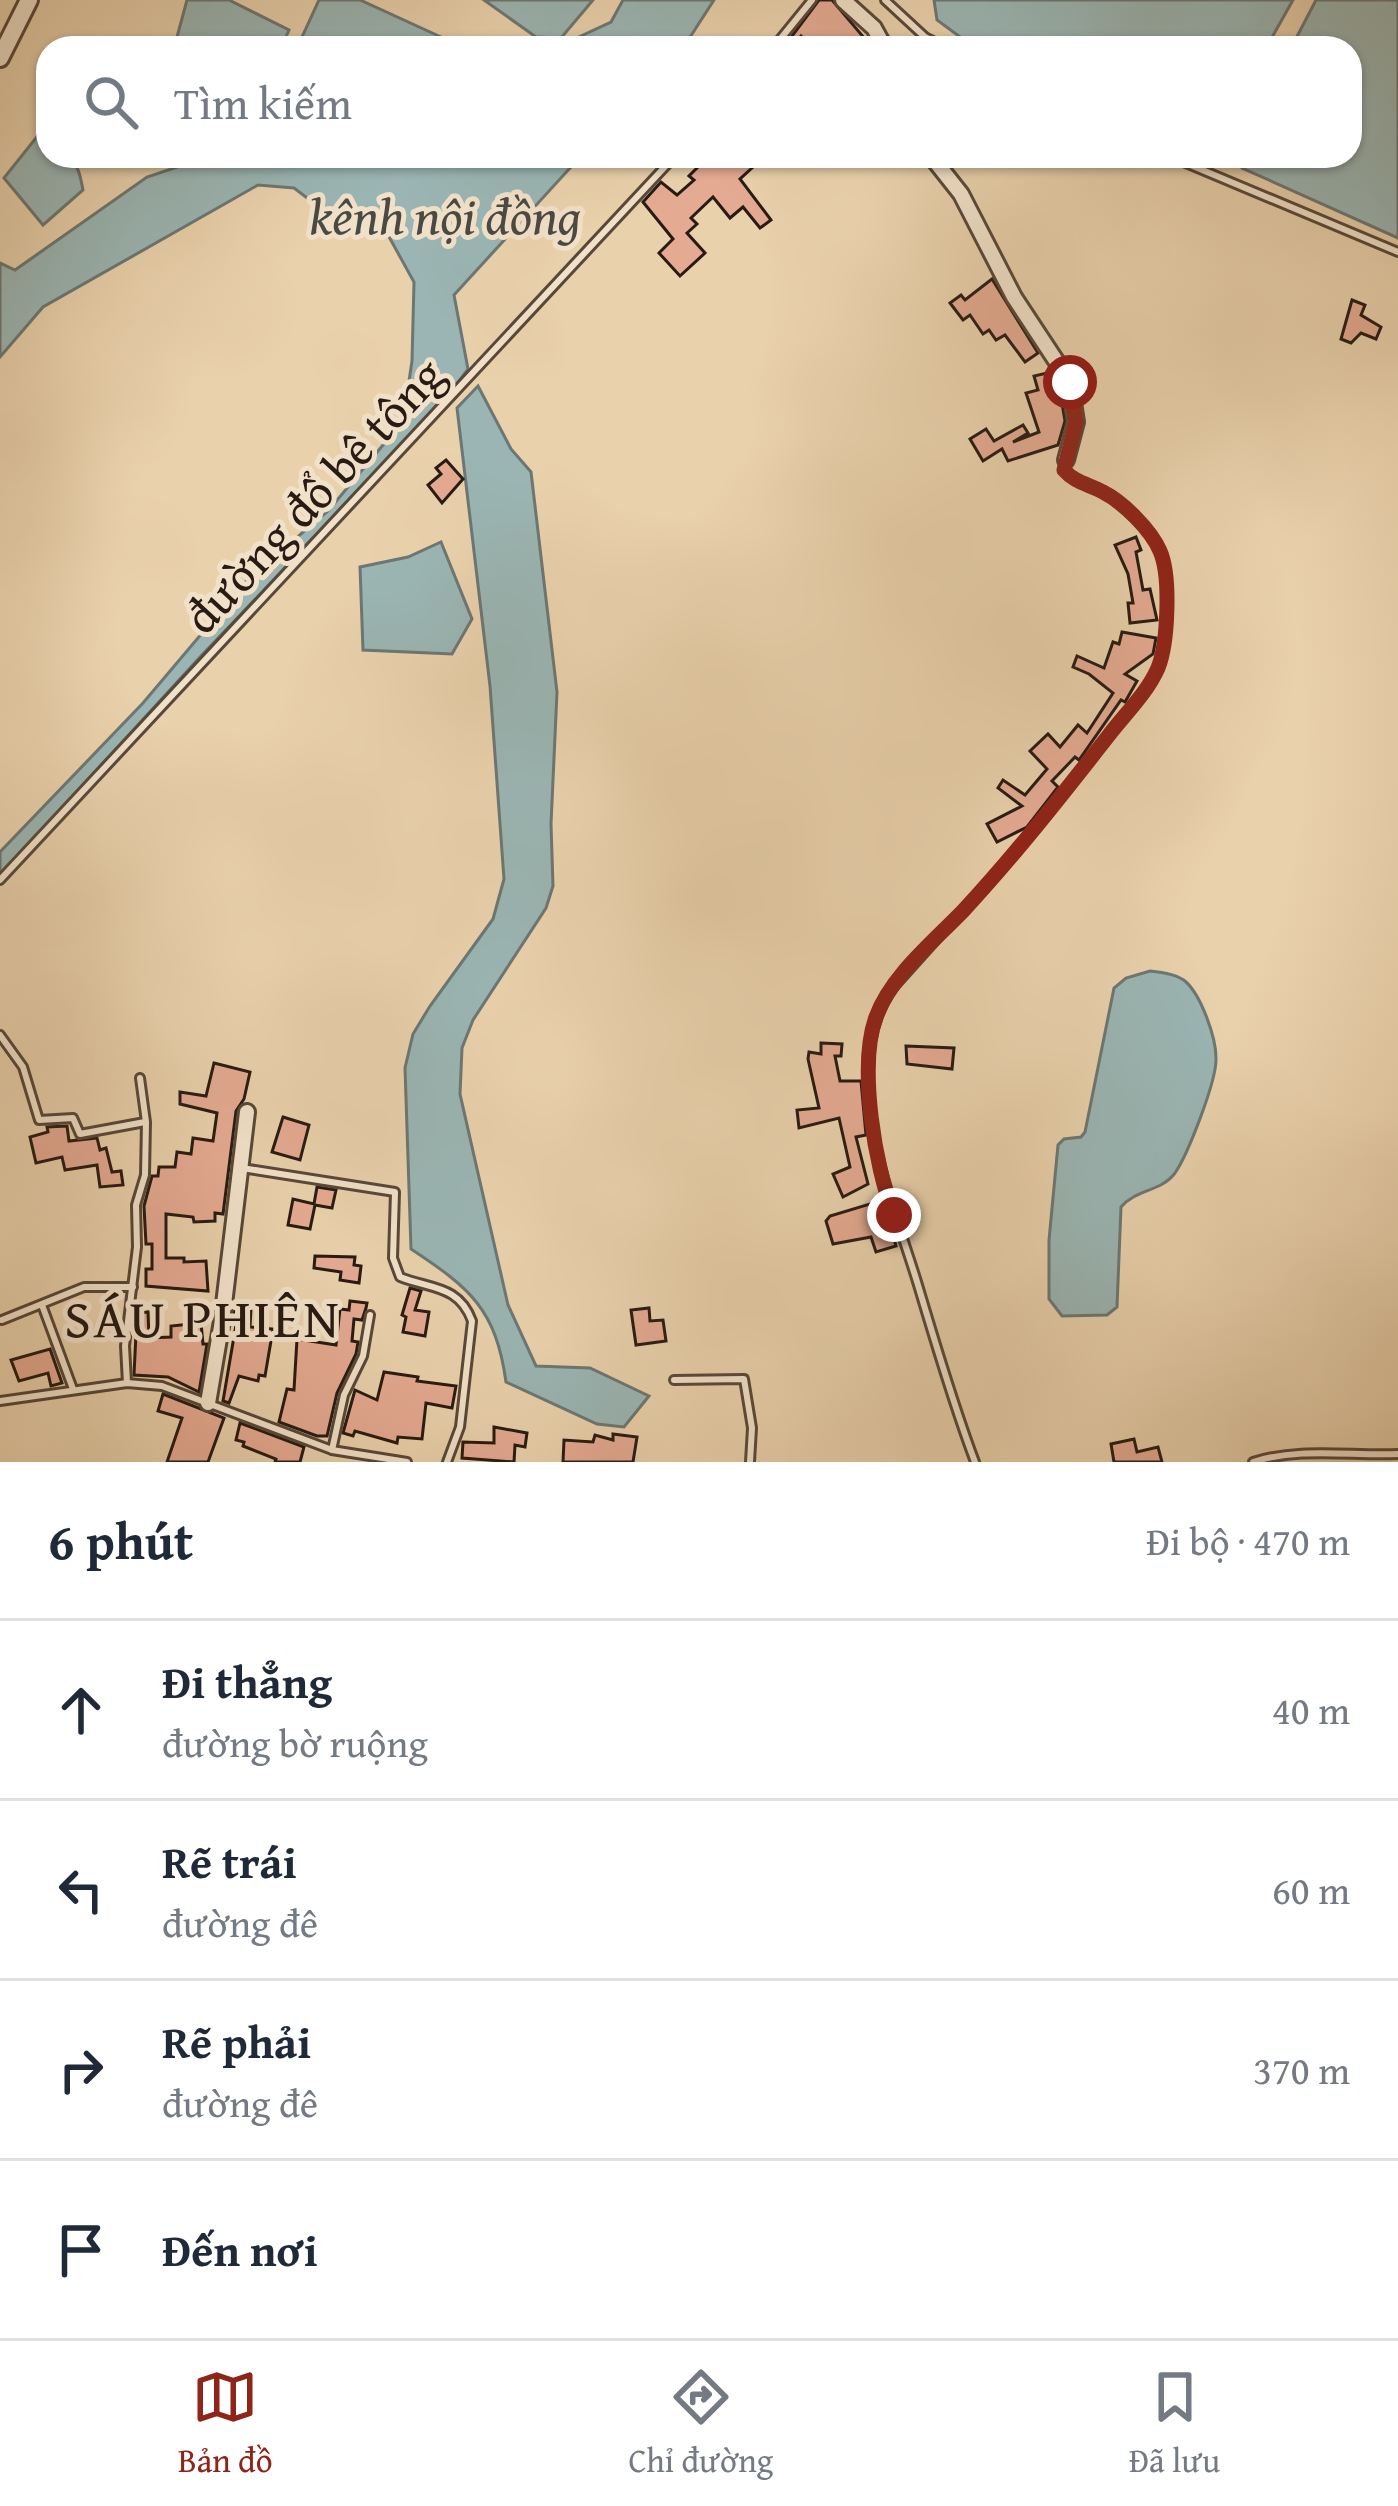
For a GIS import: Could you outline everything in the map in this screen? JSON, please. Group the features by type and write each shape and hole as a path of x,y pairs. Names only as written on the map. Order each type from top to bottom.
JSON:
{"street":[{"path":"0,58 29,0"},
{"path":"843,0 878,36"},
{"path":"940,168 961,194 1007,286 1070,382 1076,422 1066,460"},
{"path":"208,1403 223,1321 247,1112"}],"lane":[{"path":"782,36 812,0"},
{"path":"886,0 923,36"},
{"name":"đường đổ bê tông","path":"0,880 664,168"},
{"path":"1198,168 1398,252"},
{"path":"974,1462 882,1181 870,1101 874,1023 891,990 1062,797 1160,663 1165,631 1160,549 1108,494 1066,473 1066,460"},
{"path":"0,1035 23,1067 39,1120 73,1118 80,1133 146,1122"},
{"path":"127,1383 125,1346 134,1287 136,1205 145,1174 146,1122 140,1078"},
{"path":"240,1168 395,1192 393,1258 400,1277 452,1293 468,1309 472,1321 460,1427 447,1462"},
{"path":"2,1320 84,1287 134,1287"},
{"path":"42,1305 73,1389"},
{"path":"332,1450 344,1395 364,1357 370,1316"},
{"path":"674,1380 744,1378 752,1428 750,1462"},
{"path":"0,1401 127,1383 162,1386 332,1450 407,1462"},
{"path":"1253,1462 1297,1452 1398,1454"}],"water":[{"path":"187,0 229,0 289,30 286,36 177,36"},
{"path":"319,0 360,0 439,36 302,36"},
{"path":"484,0 593,0 563,36 535,36"},
{"name":"kênh nội đồng","path":"623,0 714,0 691,36 581,36 611,22"},
{"path":"934,0 1293,0 1273,36 959,36 937,20"},
{"path":"1316,0 1398,0 1398,238 1242,168 1362,168 1362,36 1297,36"},
{"path":"36,138 36,168 76,168 83,190 43,225 4,178"},
{"name":"kênh nội đồng","path":"174,168 570,168 454,295 468,369 443,403 200,657 0,876 0,852 143,703 247,580 328,511 403,421 412,361 414,282 388,235 315,204 294,188 258,185 43,307 0,357 0,263 15,270 147,177"},
{"path":"478,386 511,449 531,472 557,692 553,886 546,908 473,1020 462,1048 460,1094 508,1305 536,1366 590,1368 649,1396 624,1427 597,1424 506,1382 495,1336 477,1303 411,1249 405,1068 413,1034 493,919 504,879 490,686 457,408"},
{"path":"441,542 472,619 452,654 363,650 360,567 408,557"},
{"path":"1150,971 1181,979 1197,996 1215,1049 1212,1083 1175,1173 1121,1207 1117,1307 1107,1315 1062,1316 1049,1299 1058,1145 1085,1132 1114,988 1126,978"}],"building":[{"path":"819,0 832,0 863,36 801,36 792,36"},
{"path":"697,168 752,168 740,179 771,220 760,228 743,207 730,218 713,197 691,218 697,224 687,233 705,253 680,276 659,253 673,239 643,202 661,182 677,195 694,180 689,176"},
{"path":"992,279 1038,353 1025,362 1005,335 996,340 989,330 983,334 970,315 963,320 950,303 961,295 965,300"},
{"path":"1352,300 1365,305 1361,315 1381,327 1376,339 1361,333 1351,343 1341,339"},
{"path":"1047,373 1050,388 1059,386 1065,421 1058,445 1008,461 1002,449 983,461 970,439 986,429 994,441 1023,425 1028,433 1013,442 1039,432 1026,393 1038,390 1034,376"},
{"path":"446,460 463,479 442,503 428,485 441,474 436,468"},
{"path":"1136,537 1143,590 1150,589 1157,620 1130,623 1128,603 1133,603 1128,574 1115,545"},
{"path":"1122,632 1156,638 1153,654 1125,674 1137,681 1125,702 1121,700 1079,760 1075,757 1052,781 1058,787 1027,827 997,842 987,824 1022,806 998,788 1003,780 1025,795 1047,769 1030,751 1048,734 1060,747 1078,725 1087,733 1113,693 1073,667 1077,656 1104,668"},
{"path":"821,1043 842,1044 841,1056 835,1056 840,1081 861,1081 866,1135 856,1137 868,1184 843,1197 833,1174 850,1167 839,1118 799,1128 797,1110 819,1108 808,1059 809,1052 821,1054"},
{"path":"906,1046 954,1048 952,1069 907,1064"},
{"path":"214,1063 250,1072 236,1111 223,1214 215,1213 215,1221 194,1222 193,1217 166,1214 166,1258 206,1261 208,1291 146,1286 152,1244 146,1244 144,1206 152,1176 158,1176 159,1167 175,1167 177,1152 191,1154 193,1138 213,1141 217,1113 180,1104 180,1092 206,1096"},
{"path":"283,1117 309,1125 300,1160 272,1152"},
{"path":"67,1126 69,1141 97,1138 100,1150 106,1148 112,1172 121,1171 123,1185 100,1187 97,1165 65,1170 62,1157 36,1163 30,1137 48,1132 47,1127"},
{"path":"317,1187 336,1190 332,1208 315,1205 310,1229 288,1225 293,1199 314,1204"},
{"path":"873,1203 886,1237 893,1235 896,1246 876,1252 871,1237 833,1244 826,1221 830,1216"},
{"path":"315,1256 355,1257 354,1265 361,1266 359,1283 340,1280 341,1272 314,1268"},
{"path":"410,1288 421,1291 415,1310 429,1312 425,1336 403,1332 406,1317 402,1315"},
{"path":"350,1301 367,1303 362,1320 354,1319 356,1354 337,1393 327,1436 279,1422 287,1389 294,1390 297,1339 336,1345 340,1309 349,1310"},
{"path":"235,1307 251,1308 250,1327 273,1329 265,1376 259,1375 258,1381 239,1376 229,1403 223,1401"},
{"path":"649,1308 650,1321 663,1320 666,1341 636,1345 631,1310"},
{"path":"148,1312 149,1338 171,1337 171,1326 201,1323 203,1344 207,1344 199,1392 168,1377 134,1375 137,1313"},
{"path":"50,1349 62,1383 51,1386 48,1373 19,1381 11,1360"},
{"path":"384,1372 456,1386 452,1408 426,1403 422,1439 398,1437 397,1443 355,1431 353,1436 343,1433 355,1390 377,1400"},
{"path":"163,1394 224,1418 208,1462 167,1462 182,1418 158,1411"},
{"path":"240,1423 304,1447 300,1462 275,1462 243,1446 244,1442 236,1440"},
{"path":"494,1427 527,1433 525,1447 515,1445 514,1462 462,1458 463,1442 494,1443"},
{"path":"613,1434 637,1437 633,1462 563,1462 564,1440 593,1442 595,1435 613,1440"},
{"path":"1134,1439 1137,1452 1158,1447 1162,1462 1114,1462 1111,1444"}],"district":[{"name":"SÁU PHIÊN","path":"203,1317"}],"route":[{"path":"894,1215 882,1181 870,1101 874,1023 879,1010 910,967 1062,797 1152,680 1162,656 1165,566 1160,549 1108,494 1064,470 1076,422 1070,382"}]}
